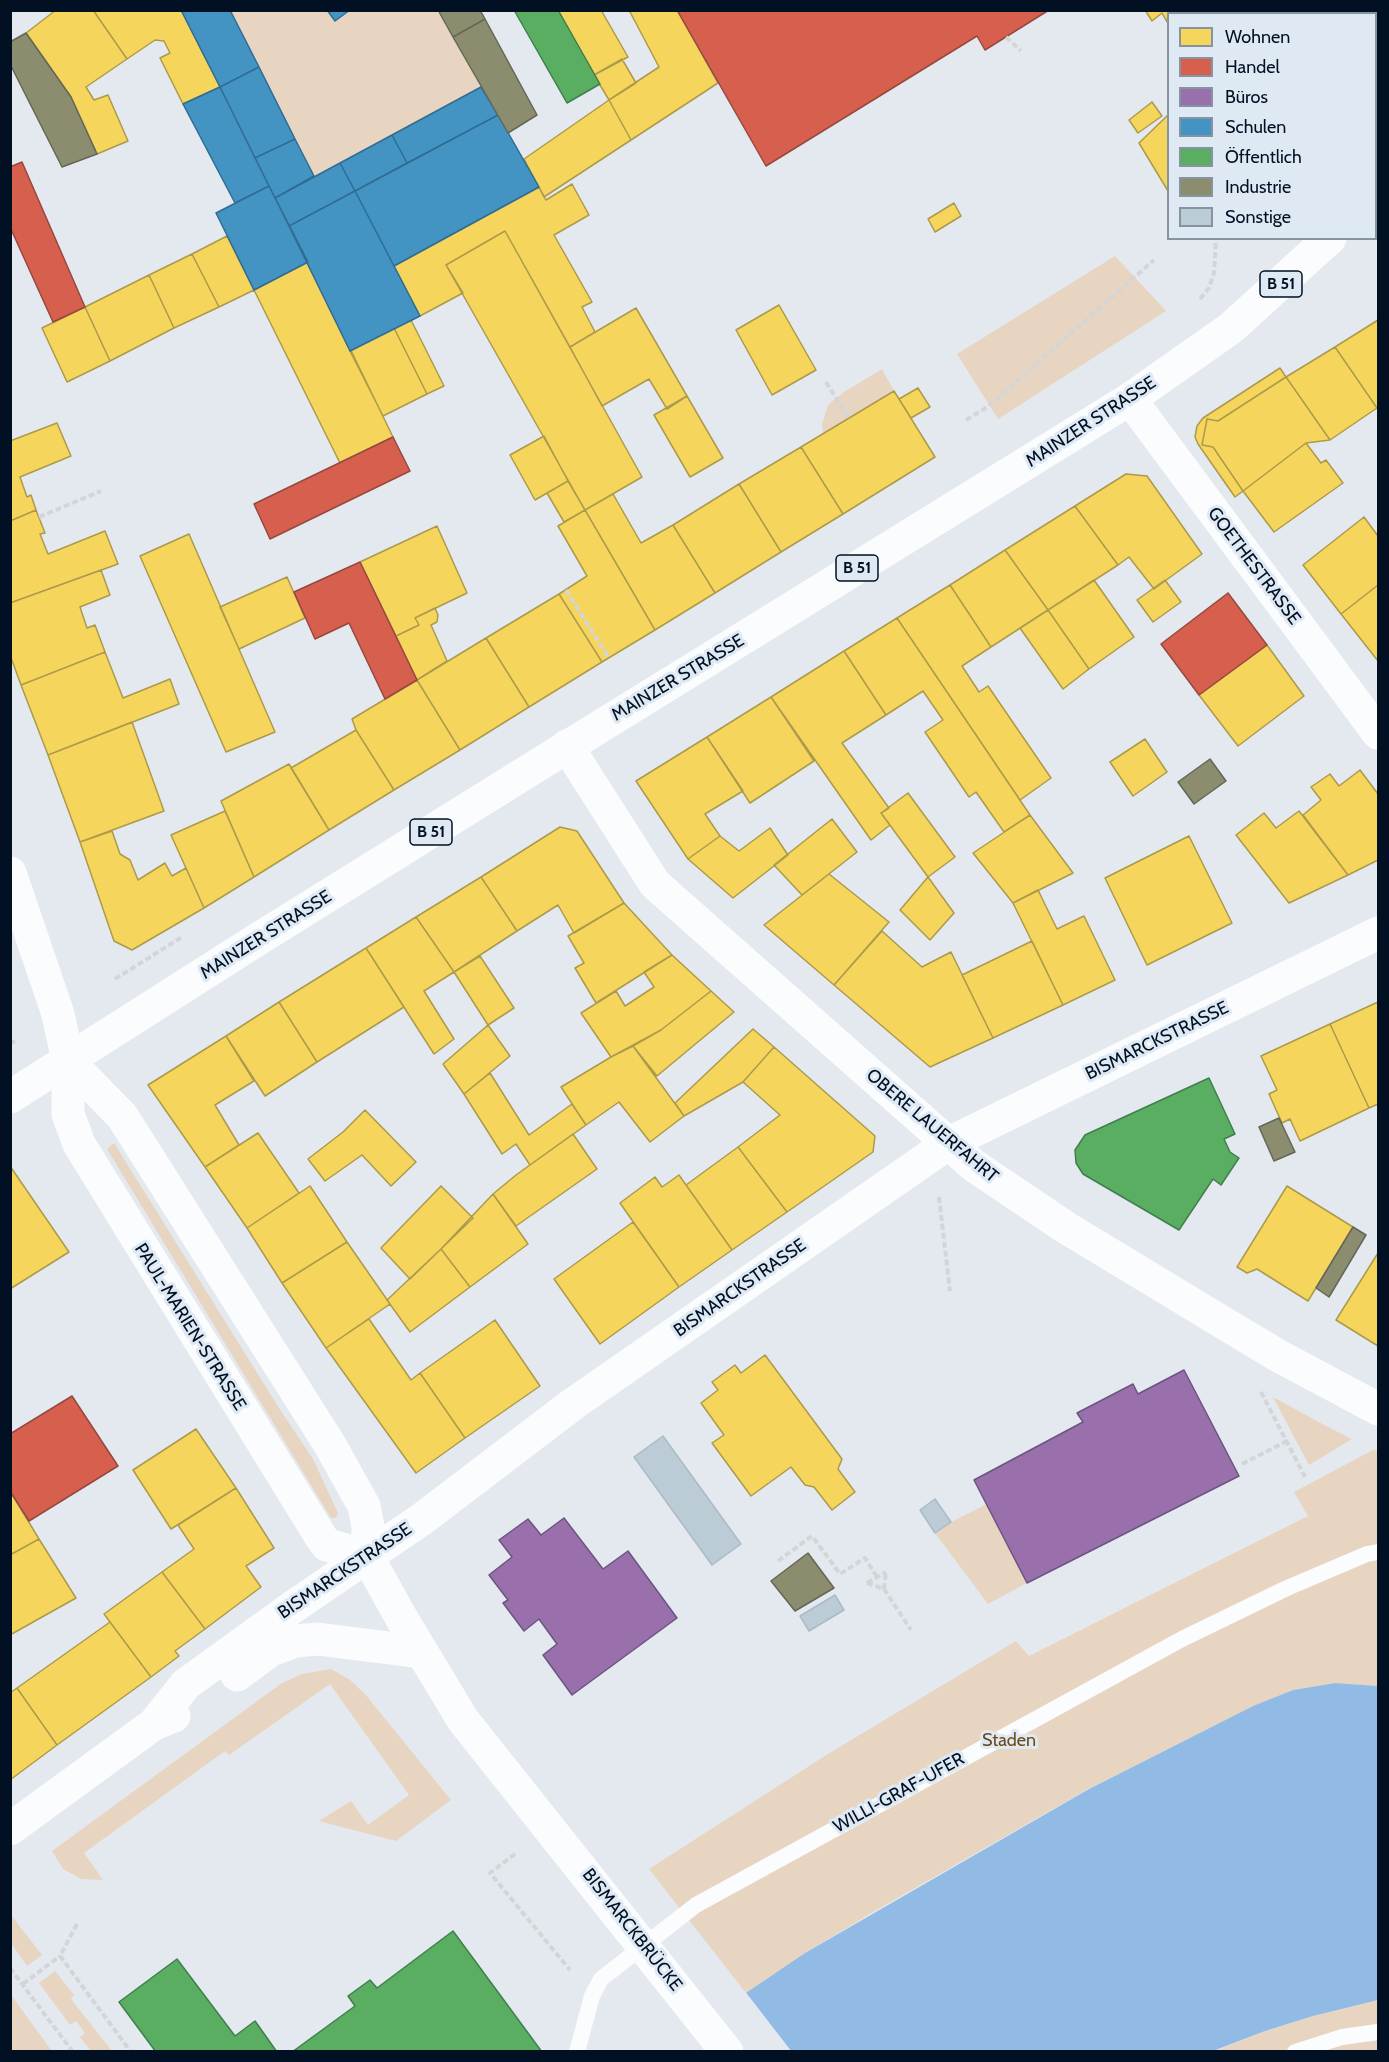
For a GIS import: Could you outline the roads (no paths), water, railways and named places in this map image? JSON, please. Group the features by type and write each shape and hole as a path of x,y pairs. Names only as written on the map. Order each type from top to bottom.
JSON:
{"main road":[{"name":"MAINZER STRASSE","path":"10,1097 567,746 1130,399 1231,328 1328,240"},
{"name":"GOETHESTRASSE","path":"1130,399 1378,733"},
{"name":"OBERE LAUERFAHRT","path":"567,746 656,884 973,1165 1065,1227 1277,1355 1378,1409"},
{"name":"PAUL-MARIEN-STRASSE","path":"10,873 49,984 68,1061 68,1114 80,1144 138,1243 321,1537 327,1545 367,1556"},
{"name":"BISMARCKSTRASSE","path":"154,1724 186,1684 286,1611 422,1519 573,1404 949,1143 1378,933"},
{"path":"68,1061 122,1116 335,1453 364,1506 368,1527 367,1556 421,1652"},
{"name":"BISMARCKSTRASSE","path":"10,1829 154,1724 200,1702 271,1650 295,1641 318,1638 421,1652"},
{"name":"BISMARCKBRÜCKE","path":"421,1652 463,1720 728,2052"}],"lane":[{"name":"WILLI-GRAF-UFER","path":"577,2052 592,1996 600,1978 696,1905 1182,1639 1287,1588 1367,1554 1378,1552"},
{"path":"1295,2052 1342,2037 1378,2032"}],"water":[{"path":"1335,1683 1378,1686 1378,2000 1313,2016 1213,2051 674,2052 737,1999 805,1953 1089,1789 1253,1706 1293,1690"}],"park label":[{"name":"Staden","path":"1009,1741"}]}
